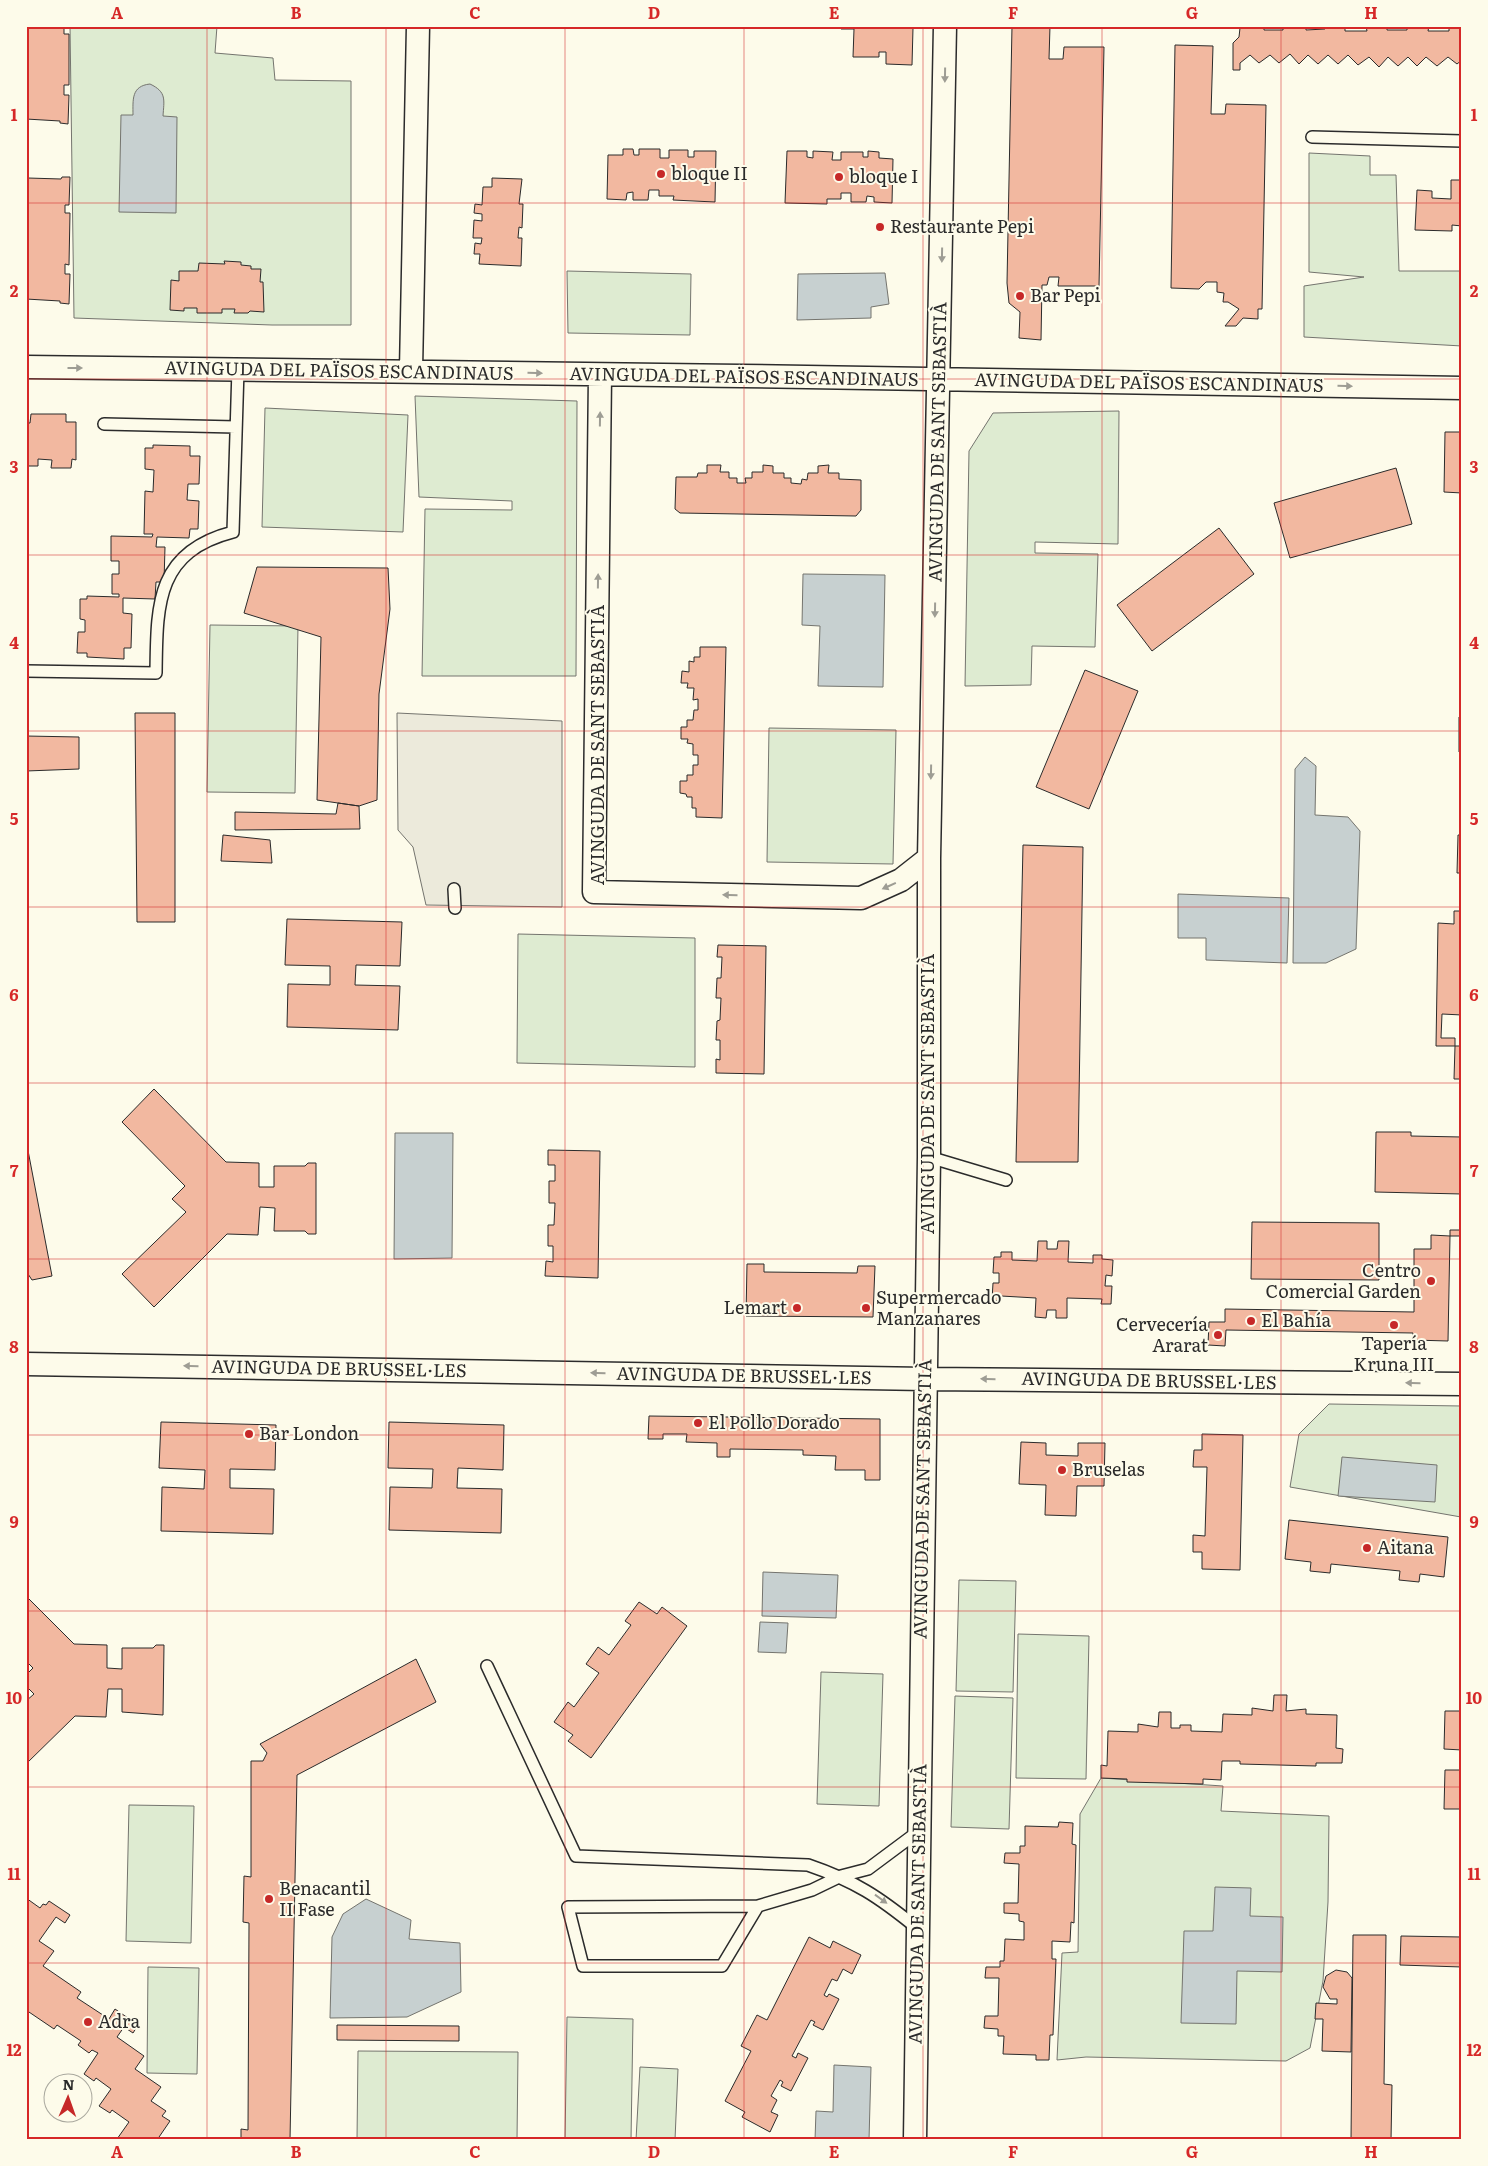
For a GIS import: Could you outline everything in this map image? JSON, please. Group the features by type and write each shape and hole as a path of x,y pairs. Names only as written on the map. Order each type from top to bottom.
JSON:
{"street":[{"path":"411,370 418,26"},
{"name":"AVINGUDA DE SANT SEBASTIÀ","path":"914,2140 929,1157 929,858 946,26"},
{"name":"AVINGUDA DEL PAÏSOS ESCANDINAUS","path":"26,367 411,370 600,375 1462,388"},
{"name":"AVINGUDA DE SANT SEBASTIÀ","path":"600,375 594,892 861,898 901,880 929,858"},
{"name":"AVINGUDA DE BRUSSEL·LES","path":"26,1364 925,1379 1462,1384"}],"lane":[{"path":"1312,137 1462,141"},
{"path":"26,671 156,673 160,599 170,572 181,559 202,544 233,532 238,369"},
{"path":"104,424 236,426"},
{"path":"454,889 455,908"},
{"path":"929,1157 1006,1180"},
{"path":"487,1666 576,1856 808,1865 840,1876 878,1897 917,1928"},
{"path":"758,1906 722,1966 583,1966 568,1907 758,1906 812,1890 840,1876 868,1869 918,1831"}],"green space":[{"path":"70,26 217,26 215,53 273,58 275,80 351,81 351,325 272,325 74,318"},
{"path":"1309,153 1370,156 1370,175 1396,175 1399,271 1462,271 1462,346 1304,337 1304,286 1364,277 1309,272"},
{"path":"567,271 691,274 690,335 568,333"},
{"path":"415,396 577,401 576,676 422,676 425,509 512,510 512,501 419,497"},
{"path":"265,408 408,415 403,532 262,527"},
{"path":"1119,411 1118,544 1035,542 1035,553 1098,554 1095,647 1032,646 1031,685 965,686 969,451 993,413"},
{"path":"210,625 298,626 295,793 207,792"},
{"path":"769,728 896,730 893,864 767,862"},
{"path":"518,934 695,938 695,1067 517,1063"},
{"path":"1329,1404 1462,1406 1461,1517 1290,1487 1299,1434"},
{"path":"959,1580 1016,1581 1013,1692 956,1691"},
{"path":"1018,1634 1089,1636 1086,1779 1016,1778"},
{"path":"821,1672 883,1674 879,1806 817,1804"},
{"path":"955,1696 1013,1698 1009,1829 951,1827"},
{"path":"1101,1778 1223,1786 1221,1811 1329,1816 1328,1902 1323,1981 1310,2048 1286,2061 1086,2057 1057,2060 1062,1953 1078,1952 1080,1814"},
{"path":"129,1805 194,1806 191,1943 126,1941"},
{"path":"148,1967 199,1968 197,2074 147,2073"},
{"path":"567,2017 633,2019 631,2140 565,2140"},
{"path":"358,2051 518,2052 517,2140 357,2140"},
{"path":"640,2067 678,2069 675,2140 636,2140"}],"shaded area":[{"path":"150,84 162,93 164,101 163,116 177,117 176,213 119,212 121,115 133,115 133,99 136,91 144,85"},
{"path":"885,273 889,304 871,307 871,318 797,320 798,274"},
{"path":"803,574 885,575 883,687 818,686 820,626 802,625"},
{"path":"397,713 562,721 562,907 426,905 413,847 398,830"},
{"path":"1305,757 1316,766 1315,815 1348,817 1360,831 1356,949 1326,963 1293,963 1295,769"},
{"path":"1178,894 1289,898 1287,963 1206,960 1206,938 1178,938"},
{"path":"395,1133 453,1133 452,1258 394,1259"},
{"path":"1342,1457 1437,1465 1435,1502 1338,1496"},
{"path":"763,1572 838,1575 836,1618 762,1616"},
{"path":"760,1622 788,1623 786,1653 758,1652"},
{"path":"1215,1887 1251,1888 1250,1916 1283,1917 1282,1972 1237,1971 1236,2024 1181,2023 1184,1931 1213,1931"},
{"path":"366,1899 411,1920 409,1939 460,1943 461,1992 407,2017 330,2018 332,1937 343,1914"},
{"path":"834,2065 871,2067 869,2140 815,2140 816,2111 833,2112"}],"building":[{"path":"26,26 64,26 64,34 69,34 69,85 64,85 64,95 69,95 68,124 60,123 60,121 26,119"},
{"path":"841,26 920,26 920,28 913,28 912,65 886,64 886,52 879,52 879,57 853,57 854,29 841,29"},
{"path":"1012,26 1050,26 1049,59 1063,59 1064,47 1104,47 1099,286 1058,286 1059,277 1049,277 1047,285 1042,285 1041,340 1019,338 1020,312 1009,303 1007,283"},
{"path":"1245,26 1264,26 1264,30 1283,30 1283,26 1306,26 1306,30 1325,29 1325,26 1345,26 1345,31 1367,31 1366,26 1387,26 1387,30 1407,30 1407,26 1429,26 1428,31 1449,31 1449,26 1462,26 1462,60 1457,64 1448,57 1437,66 1426,57 1417,66 1408,57 1398,66 1388,57 1379,67 1369,57 1358,65 1348,55 1338,64 1328,55 1318,64 1308,55 1299,64 1290,54 1279,63 1270,55 1259,63 1250,55 1240,63 1240,70 1233,70 1233,43 1239,37 1240,28 1245,28"},
{"path":"1175,45 1213,46 1211,114 1225,114 1226,104 1266,105 1262,309 1258,309 1258,319 1243,318 1236,326 1225,326 1239,309 1228,302 1223,302 1224,293 1217,292 1217,282 1206,282 1199,289 1171,288"},
{"name":"bloque II","path":"623,149 633,149 634,155 639,155 639,149 660,149 660,158 669,158 669,150 688,150 688,157 694,157 694,151 716,151 715,202 673,200 674,196 659,196 659,190 649,190 648,200 633,200 633,192 627,193 626,200 607,199 608,155 623,155"},
{"name":"bloque I","path":"787,151 807,151 807,157 813,158 813,151 833,152 832,160 841,160 841,152 863,152 863,157 868,157 868,151 879,152 879,158 893,159 892,203 874,202 874,197 867,196 866,202 851,202 851,193 841,193 841,199 827,199 827,204 785,203"},
{"path":"62,177 70,177 69,205 65,205 65,213 70,213 69,265 65,264 65,274 70,274 69,304 60,303 60,301 26,299 28,178 61,179"},
{"path":"492,178 522,179 519,204 523,204 522,228 519,227 518,238 522,238 521,266 479,264 480,254 474,254 475,243 481,244 482,238 473,238 474,220 482,221 482,214 474,213 475,204 482,205 483,187 492,187"},
{"path":"1451,180 1462,180 1462,226 1452,225 1452,231 1415,230 1417,190 1432,191 1432,198 1451,199"},
{"path":"224,261 241,262 241,265 251,266 251,269 261,269 260,282 263,282 264,312 234,313 235,309 222,309 222,313 197,313 197,308 184,308 184,311 170,310 171,280 179,281 179,271 198,271 199,263 225,264"},
{"path":"31,414 66,414 66,422 76,422 76,460 72,459 71,468 51,468 52,460 38,459 38,466 26,466 26,423 30,423"},
{"path":"1445,432 1462,432 1462,493 1444,492"},
{"path":"153,445 190,446 190,456 200,456 199,484 188,484 187,500 199,501 198,529 190,529 189,538 157,537 156,547 165,547 164,582 156,582 155,599 123,598 123,613 132,614 131,648 124,648 124,659 87,657 87,653 77,653 78,632 85,632 85,620 80,619 80,599 87,599 87,596 119,597 119,594 112,594 112,574 119,574 119,561 111,561 111,536 152,537 153,534 144,534 145,491 153,492 154,470 145,469 145,448 153,448"},
{"path":"707,465 721,465 720,472 729,472 729,478 737,478 737,483 746,483 745,478 752,478 752,472 763,472 763,465 773,466 773,473 784,473 784,478 791,478 791,483 801,484 802,479 807,480 808,473 818,473 818,466 829,465 828,473 839,473 839,479 861,480 861,510 856,516 680,513 675,509 676,477 697,477 698,473 707,473"},
{"path":"1396,468 1412,524 1290,558 1274,503"},
{"path":"1219,528 1254,574 1152,651 1117,605"},
{"path":"257,567 388,568 390,609 379,694 377,800 359,806 317,800 321,637 244,613"},
{"path":"700,647 726,647 722,818 696,817 696,808 692,808 692,797 687,797 686,794 680,793 680,781 687,781 687,775 693,775 693,765 698,765 698,755 693,755 693,744 687,743 688,739 681,739 681,727 687,727 687,720 693,720 694,710 698,710 698,699 693,700 694,688 687,688 688,683 681,683 682,671 689,672 689,661 694,662 694,657 700,657"},
{"path":"1085,670 1138,691 1089,809 1036,787"},
{"path":"135,713 175,713 175,922 137,922"},
{"path":"1459,717 1462,717 1462,752 1459,752"},
{"path":"26,736 79,737 79,769 26,771"},
{"path":"338,803 359,806 360,829 235,830 235,812 336,814"},
{"path":"223,835 270,840 272,863 221,861"},
{"path":"1458,835 1462,835 1462,873 1457,873"},
{"path":"1023,845 1083,847 1078,1162 1016,1162"},
{"path":"1454,911 1462,911 1462,1015 1442,1014 1441,1038 1455,1038 1455,1046 1436,1046 1438,923 1454,924"},
{"path":"287,919 402,922 400,966 356,965 355,985 400,986 398,1030 287,1027 288,984 330,985 330,966 285,965"},
{"path":"718,945 766,946 764,1074 716,1073 716,1059 720,1060 720,1040 716,1040 717,1021 720,1020 721,998 716,998 717,978 721,978 722,957 717,957"},
{"path":"1455,1046 1462,1046 1462,1079 1454,1079"},
{"path":"154,1089 226,1162 259,1163 259,1187 274,1187 274,1166 305,1166 308,1163 316,1163 316,1234 308,1234 305,1231 274,1231 275,1208 260,1207 258,1235 227,1234 154,1307 122,1274 186,1212 172,1199 185,1186 122,1122"},
{"path":"1376,1132 1411,1132 1411,1136 1462,1137 1462,1194 1375,1192"},
{"path":"26,1140 52,1276 32,1280 26,1271"},
{"path":"548,1150 600,1151 598,1278 545,1276 546,1261 553,1262 553,1246 548,1246 548,1225 554,1225 555,1203 549,1203 549,1181 555,1181 555,1165 548,1165"},
{"path":"1252,1222 1379,1223 1379,1280 1251,1279"},
{"path":"1450,1230 1462,1230 1462,1236 1450,1236"},
{"path":"1431,1235 1450,1236 1448,1341 1413,1340 1413,1333 1226,1330 1225,1346 1208,1345 1209,1322 1225,1322 1225,1309 1414,1312 1414,1249 1431,1249"},
{"path":"1038,1241 1047,1241 1047,1249 1057,1249 1058,1241 1069,1241 1068,1262 1093,1263 1093,1255 1102,1255 1102,1259 1113,1260 1112,1276 1106,1275 1105,1286 1112,1286 1111,1304 1101,1304 1102,1299 1067,1298 1067,1318 1056,1318 1056,1310 1047,1310 1046,1318 1035,1317 1036,1298 1001,1296 1000,1301 992,1300 993,1283 999,1283 999,1273 993,1273 994,1257 1001,1257 1001,1252 1012,1252 1012,1260 1037,1261"},
{"path":"747,1264 764,1264 764,1272 857,1273 858,1266 875,1266 873,1317 746,1316"},
{"path":"649,1416 880,1419 880,1480 865,1480 865,1470 835,1470 836,1456 803,1455 803,1450 730,1449 730,1457 717,1457 717,1443 686,1442 687,1434 663,1434 663,1439 648,1439"},
{"path":"161,1422 276,1425 275,1470 230,1469 230,1488 274,1489 273,1534 161,1531 162,1487 204,1489 205,1470 159,1468"},
{"path":"389,1422 504,1425 503,1470 458,1468 457,1488 502,1489 501,1533 389,1530 390,1487 432,1488 433,1469 388,1468"},
{"path":"1202,1434 1243,1435 1240,1570 1202,1569 1202,1552 1193,1552 1193,1535 1205,1536 1207,1467 1193,1467 1194,1450 1202,1450"},
{"name":"Bruselas","path":"1021,1442 1046,1443 1046,1455 1078,1456 1078,1443 1105,1443 1104,1486 1077,1486 1076,1516 1045,1515 1046,1485 1019,1484"},
{"name":"Aitana","path":"1289,1520 1448,1537 1444,1577 1420,1574 1419,1582 1399,1580 1400,1571 1331,1564 1330,1573 1310,1571 1311,1562 1285,1559"},
{"path":"26,1596 74,1644 107,1645 107,1668 122,1669 122,1648 153,1648 156,1645 164,1645 163,1715 122,1712 122,1689 108,1689 106,1717 75,1716 26,1764 26,1701 34,1694 26,1686 26,1675 33,1668 26,1661"},
{"path":"639,1602 657,1614 662,1607 687,1626 591,1758 568,1741 573,1735 554,1722 568,1702 574,1707 599,1673 586,1664 598,1647 609,1655 631,1625 625,1621"},
{"name":"Benacantil II Fase","path":"416,1659 436,1702 297,1775 290,2140 241,2140 241,2129 248,2130 249,1923 243,1922 244,1876 251,1877 251,1761 263,1761 267,1753 260,1744"},
{"path":"1274,1695 1287,1695 1286,1711 1306,1709 1306,1714 1337,1715 1336,1748 1343,1749 1342,1763 1316,1763 1316,1766 1240,1764 1240,1761 1222,1761 1221,1780 1203,1779 1203,1784 1127,1782 1127,1779 1101,1778 1101,1765 1107,1766 1108,1731 1138,1732 1138,1724 1158,1727 1159,1712 1171,1712 1171,1728 1180,1728 1180,1725 1191,1725 1191,1731 1222,1732 1223,1714 1252,1715 1252,1708 1273,1711"},
{"path":"1445,1711 1462,1711 1462,1750 1444,1749"},
{"path":"1462,1755 1462,1809 1444,1809 1445,1770 1461,1770"},
{"path":"1059,1822 1073,1823 1072,1844 1076,1845 1074,1923 1071,1922 1070,1942 1052,1941 1052,1959 1056,1959 1053,2035 1050,2035 1049,2060 1036,2060 1036,2055 1003,2054 1004,2036 998,2036 998,2029 984,2028 985,2016 998,2016 999,1978 985,1978 986,1967 1000,1967 1000,1961 1004,1961 1005,1939 1024,1940 1024,1922 1019,1921 1019,1914 1004,1913 1004,1903 1018,1903 1019,1864 1004,1863 1005,1853 1020,1853 1020,1846 1025,1846 1025,1826 1058,1827"},
{"name":"Adra","path":"26,1898 40,1908 49,1901 70,1915 65,1923 56,1917 39,1941 54,1951 43,1966 81,1992 77,1998 109,2019 115,2009 138,2025 133,2033 124,2027 117,2037 144,2056 135,2069 161,2087 151,2101 166,2111 162,2116 170,2121 157,2140 117,2139 129,2122 112,2110 110,2113 99,2106 111,2089 96,2078 94,2081 92,2080 92,2074 84,2074 98,2053 92,2050 89,2053 78,2045 81,2041 57,2025 54,2029 26,2010"},
{"path":"1353,1935 1386,1935 1384,2084 1392,2085 1391,2140 1351,2140"},
{"path":"1401,1936 1462,1937 1462,1967 1400,1965"},
{"path":"809,1937 830,1948 833,1941 861,1955 852,1974 843,1969 837,1981 832,1979 824,1995 827,1997 829,1994 839,1999 823,2030 813,2025 815,2022 811,2020 792,2056 796,2058 798,2053 808,2058 791,2091 781,2086 783,2082 780,2080 771,2096 777,2100 771,2112 778,2115 770,2132 742,2117 745,2112 725,2101 751,2051 741,2046 757,2015 767,2020"},
{"path":"1336,1970 1347,1972 1352,1978 1351,2052 1322,2051 1323,2019 1315,2019 1316,2003 1337,2004 1337,1999 1330,1999 1323,1987 1326,1976"},
{"path":"337,2025 459,2026 459,2041 337,2040"}],"place":[{"name":"bloque II","path":"661,174"},
{"name":"bloque I","path":"839,177"},
{"name":"Restaurante Pepi","path":"880,227"},
{"name":"Bar Pepi","path":"1020,296"},
{"name":"Centro Comercial Garden","path":"1431,1281"},
{"name":"Lemart","path":"797,1308"},
{"name":"Supermercado Manzanares","path":"866,1308"},
{"name":"El Bahía","path":"1251,1321"},
{"name":"Tapería Kruna III","path":"1394,1325"},
{"name":"Cervecería Ararat","path":"1218,1335"},
{"name":"El Pollo Dorado","path":"698,1423"},
{"name":"Bar London","path":"249,1434"},
{"name":"Bruselas","path":"1062,1470"},
{"name":"Aitana","path":"1367,1548"},
{"name":"Benacantil II Fase","path":"269,1899"},
{"name":"Adra","path":"88,2022"}]}
